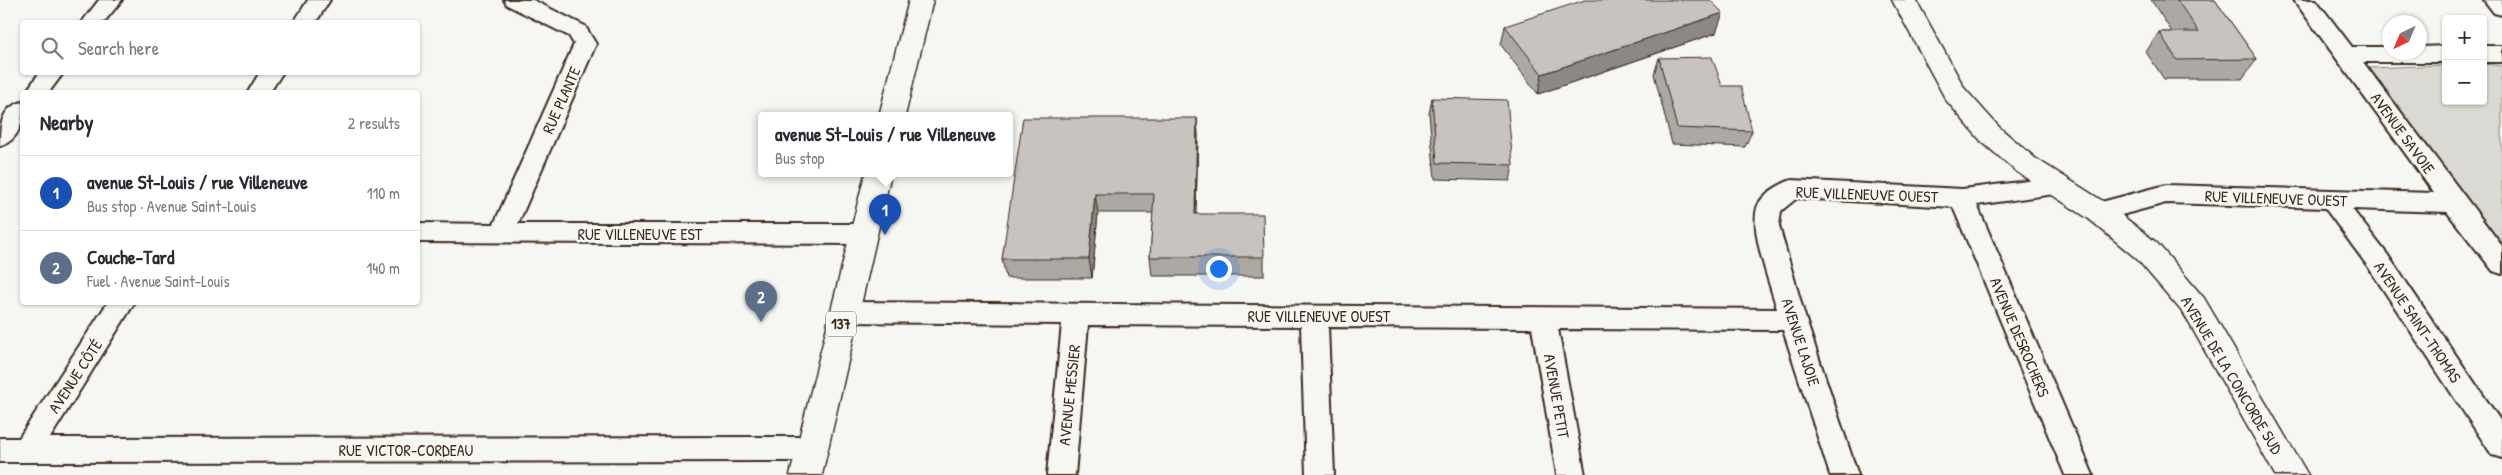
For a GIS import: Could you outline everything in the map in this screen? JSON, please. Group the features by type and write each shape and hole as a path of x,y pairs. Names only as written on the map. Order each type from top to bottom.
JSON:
{"street":[{"path":"95,20 111,0"},
{"path":"306,20 319,0"},
{"name":"RUE PLANTE","path":"502,233 585,44 577,31 515,0"},
{"path":"893,112 921,0"},
{"name":"AVENUE DE LA CONCORDE SUD","path":"1904,0 1955,94 1990,134 2026,165 2099,212 2147,251 2194,306 2292,475"},
{"name":"AVENUE SAVOIE","path":"2305,0 2454,203 2502,264"},
{"path":"2495,0 2502,8"},
{"path":"2346,55 2442,54"},
{"path":"2487,54 2502,54"},
{"path":"39,90 51,75"},
{"path":"260,90 270,75"},
{"path":"0,138 20,113"},
{"name":"137","path":"809,462 877,177"},
{"name":"RUE VILLENEUVE OUEST","path":"1769,206 1792,189 1962,198 2060,186"},
{"name":"RUE VILLENEUVE OUEST","path":"2099,212 2166,194 2454,203"},
{"name":"AVENUE DESROCHERS","path":"1962,198 2079,475"},
{"name":"AVENUE SAINT-THOMAS","path":"2332,200 2378,261 2502,446"},
{"name":"AVENUE LAJOIE","path":"1769,206 1767,226 1794,320 1844,475"},
{"name":"RUE VILLENEUVE EST","path":"420,233 863,234"},
{"name":"AVENUE CÔTÉ","path":"14,450 120,305"},
{"name":"RUE VILLENEUVE OUEST","path":"844,312 1794,320"},
{"name":"AVENUE MESSIER","path":"1061,475 1076,314"},
{"path":"1314,316 1320,475"},
{"name":"AVENUE PETIT","path":"1542,317 1571,475"},
{"name":"RUE VICTOR-CORDEAU","path":"14,450 809,462"}],"shaded area":[{"path":"2487,64 2502,66 2502,269 2343,69 2442,65 2442,105 2487,105"}],"building":[{"path":"1585,0 1710,0 1723,13 1542,74 1505,26"},
{"path":"2177,0 2215,0 2257,59 2177,60 2159,32 2199,32"},
{"path":"1712,57 1722,86 1741,86 1752,131 1677,128 1659,58"},
{"path":"1432,98 1507,100 1513,165 1437,163"},
{"path":"1023,118 1197,118 1195,214 1263,214 1264,257 1150,257 1154,194 1095,194 1089,259 1002,259"}],"place":[{"name":"avenue St-Louis / rue Villeneuve","path":"885,235"},
{"name":"Couche-Tard","path":"761,322"}]}
